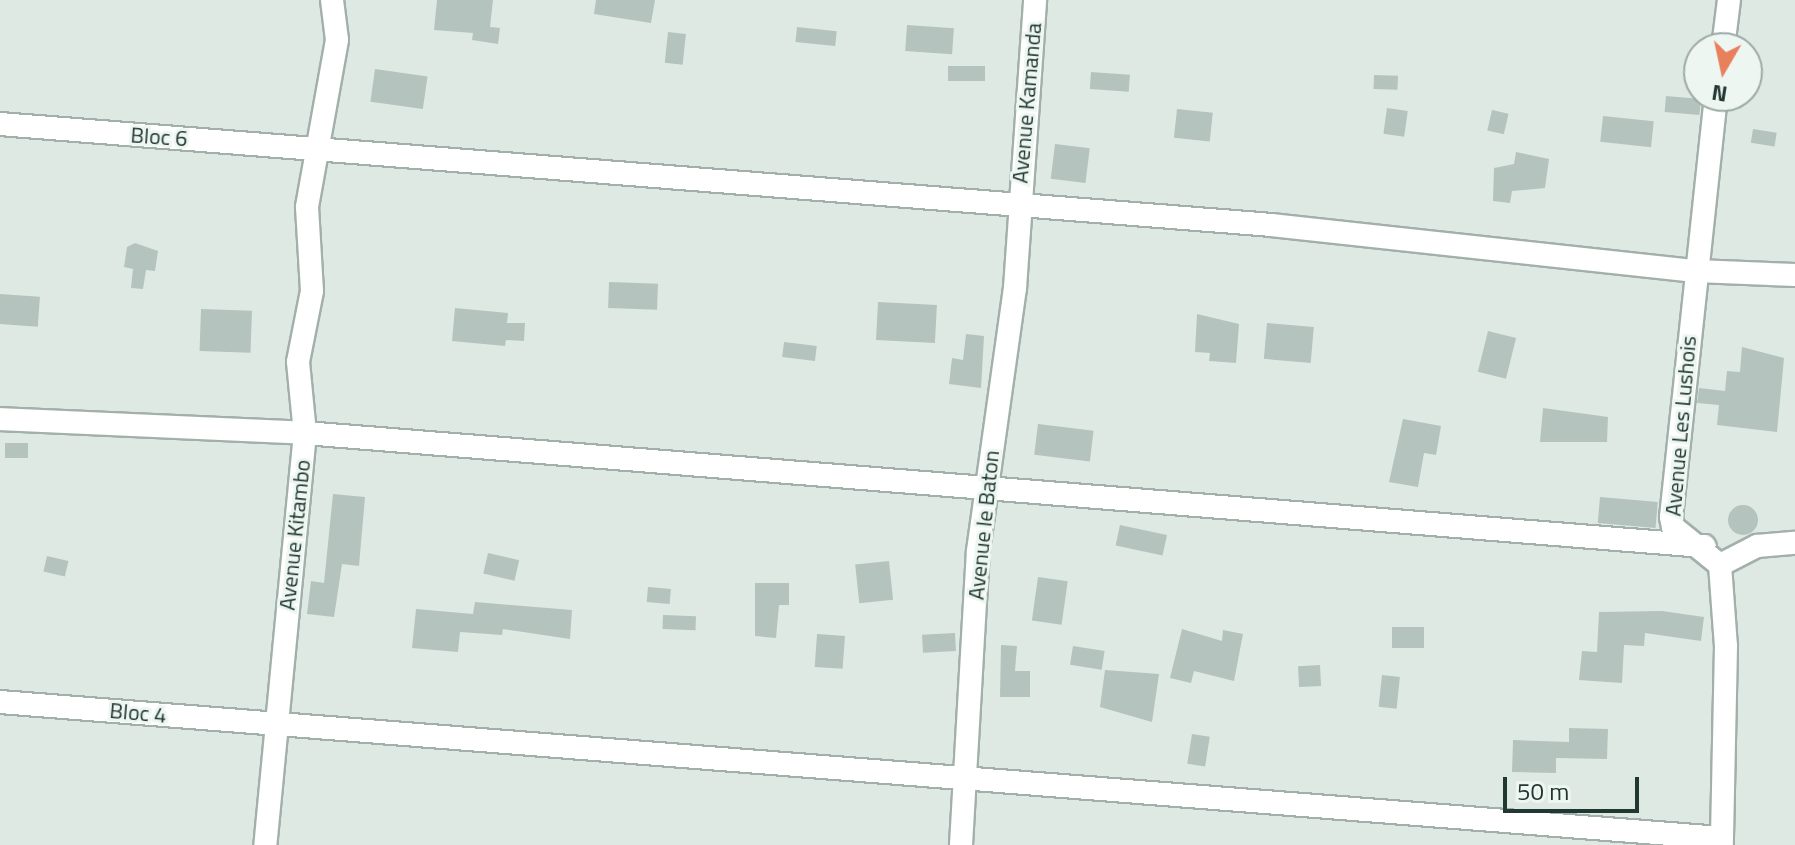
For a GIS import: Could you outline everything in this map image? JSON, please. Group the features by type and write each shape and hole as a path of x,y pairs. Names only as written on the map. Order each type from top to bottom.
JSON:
{"street":[{"path":"332,0 337,40 307,207 312,291 298,362 305,433 986,487 1471,532 1704,546"},
{"name":"Avenue Kamanda","path":"1018,207 1035,0"},
{"path":"1725,32 1729,0"},
{"name":"Avenue Les Lushois","path":"1714,112 1671,517 1681,534 1704,546 1720,565"},
{"name":"Bloc 6","path":"0,124 1345,232 1696,271 1795,275"},
{"name":"Avenue le Baton","path":"961,845 986,487 1015,288 1018,207"},
{"name":"Avenue Kitambo","path":"0,419 305,433 265,845"},
{"path":"1722,842 1726,646 1720,565 1757,546 1795,543"},
{"name":"Bloc 4","path":"0,702 967,776 1722,842"}],"building":[{"path":"437,0 493,0 490,27 500,28 498,44 472,40 473,33 434,30"},
{"path":"596,0 655,0 651,23 594,14"},
{"path":"907,25 954,28 952,54 905,51"},
{"path":"797,27 837,31 835,46 795,42"},
{"path":"668,32 686,34 683,65 665,63"},
{"path":"948,66 985,66 985,81 948,81"},
{"path":"375,69 427,76 423,109 370,102"},
{"path":"1091,72 1130,75 1129,92 1090,89"},
{"path":"1374,75 1398,76 1397,90 1374,89"},
{"path":"1666,96 1683,97 1683,112 1700,112 1699,115 1665,112"},
{"path":"1387,108 1408,111 1404,137 1383,134"},
{"path":"1177,109 1213,113 1210,142 1174,138"},
{"path":"1492,110 1509,114 1504,134 1487,130"},
{"path":"1603,116 1654,121 1651,147 1600,142"},
{"path":"1753,129 1777,133 1775,147 1751,143"},
{"path":"1055,144 1090,148 1085,183 1051,179"},
{"path":"1516,152 1549,159 1545,188 1512,191 1510,203 1493,201 1494,168 1514,164"},
{"path":"135,243 158,251 155,271 146,270 143,289 131,288 133,269 124,267 127,247"},
{"path":"609,282 658,284 657,310 608,308"},
{"path":"0,294 40,297 38,327 0,324"},
{"path":"878,302 937,305 935,343 876,340"},
{"path":"455,308 508,313 507,323 525,323 524,341 506,340 505,346 452,341"},
{"path":"201,309 252,311 251,353 200,351"},
{"path":"1197,314 1239,324 1236,363 1209,361 1210,353 1195,352"},
{"path":"1267,323 1314,327 1311,363 1264,359"},
{"path":"1488,331 1516,338 1506,379 1478,372"},
{"path":"966,334 984,336 981,388 949,384 952,358 963,360"},
{"path":"784,342 817,346 815,361 782,357"},
{"path":"1742,347 1784,358 1777,432 1717,425 1719,405 1697,403 1699,388 1725,391 1727,371 1740,372"},
{"path":"1543,408 1608,417 1607,442 1540,442"},
{"path":"1403,419 1441,426 1436,455 1424,453 1418,487 1389,482"},
{"path":"1038,424 1094,431 1090,462 1034,455"},
{"path":"5,443 28,443 28,458 5,458"},
{"path":"333,494 365,497 359,566 342,564 334,617 307,614 311,581 324,583"},
{"path":"1600,497 1658,502 1656,528 1598,523"},
{"path":"1743,505 1754,509 1758,520 1754,531 1743,535 1732,531 1728,520 1732,509"},
{"path":"1120,525 1167,535 1163,556 1116,546"},
{"path":"488,553 519,560 514,581 483,573"},
{"path":"47,556 68,561 65,577 43,572"},
{"path":"889,561 893,600 859,603 855,565"},
{"path":"1038,577 1068,581 1062,625 1032,621"},
{"path":"755,583 789,583 789,605 779,605 776,638 755,636"},
{"path":"648,587 671,589 670,604 647,602"},
{"path":"475,602 572,610 570,639 503,629 502,635 460,632 458,652 412,648 416,609 473,614"},
{"path":"1662,611 1704,617 1701,641 1645,633 1644,646 1624,645 1622,683 1579,680 1582,651 1597,652 1599,612"},
{"path":"663,615 696,616 695,630 663,629"},
{"path":"1392,627 1424,627 1424,648 1392,648"},
{"path":"1182,629 1222,641 1223,630 1243,634 1234,681 1194,671 1191,683 1170,678"},
{"path":"955,633 956,651 923,653 922,635"},
{"path":"817,634 845,636 843,669 815,667"},
{"path":"1001,645 1017,646 1015,671 1030,671 1030,697 1000,697"},
{"path":"1073,646 1105,651 1102,670 1070,665"},
{"path":"1320,665 1321,686 1299,687 1298,666"},
{"path":"1105,670 1159,674 1152,722 1100,707"},
{"path":"1382,675 1400,677 1397,709 1379,707"},
{"path":"1569,728 1608,729 1607,759 1556,758 1556,773 1512,772 1513,740 1569,742"},
{"path":"1192,734 1210,737 1205,766 1187,764"}]}
